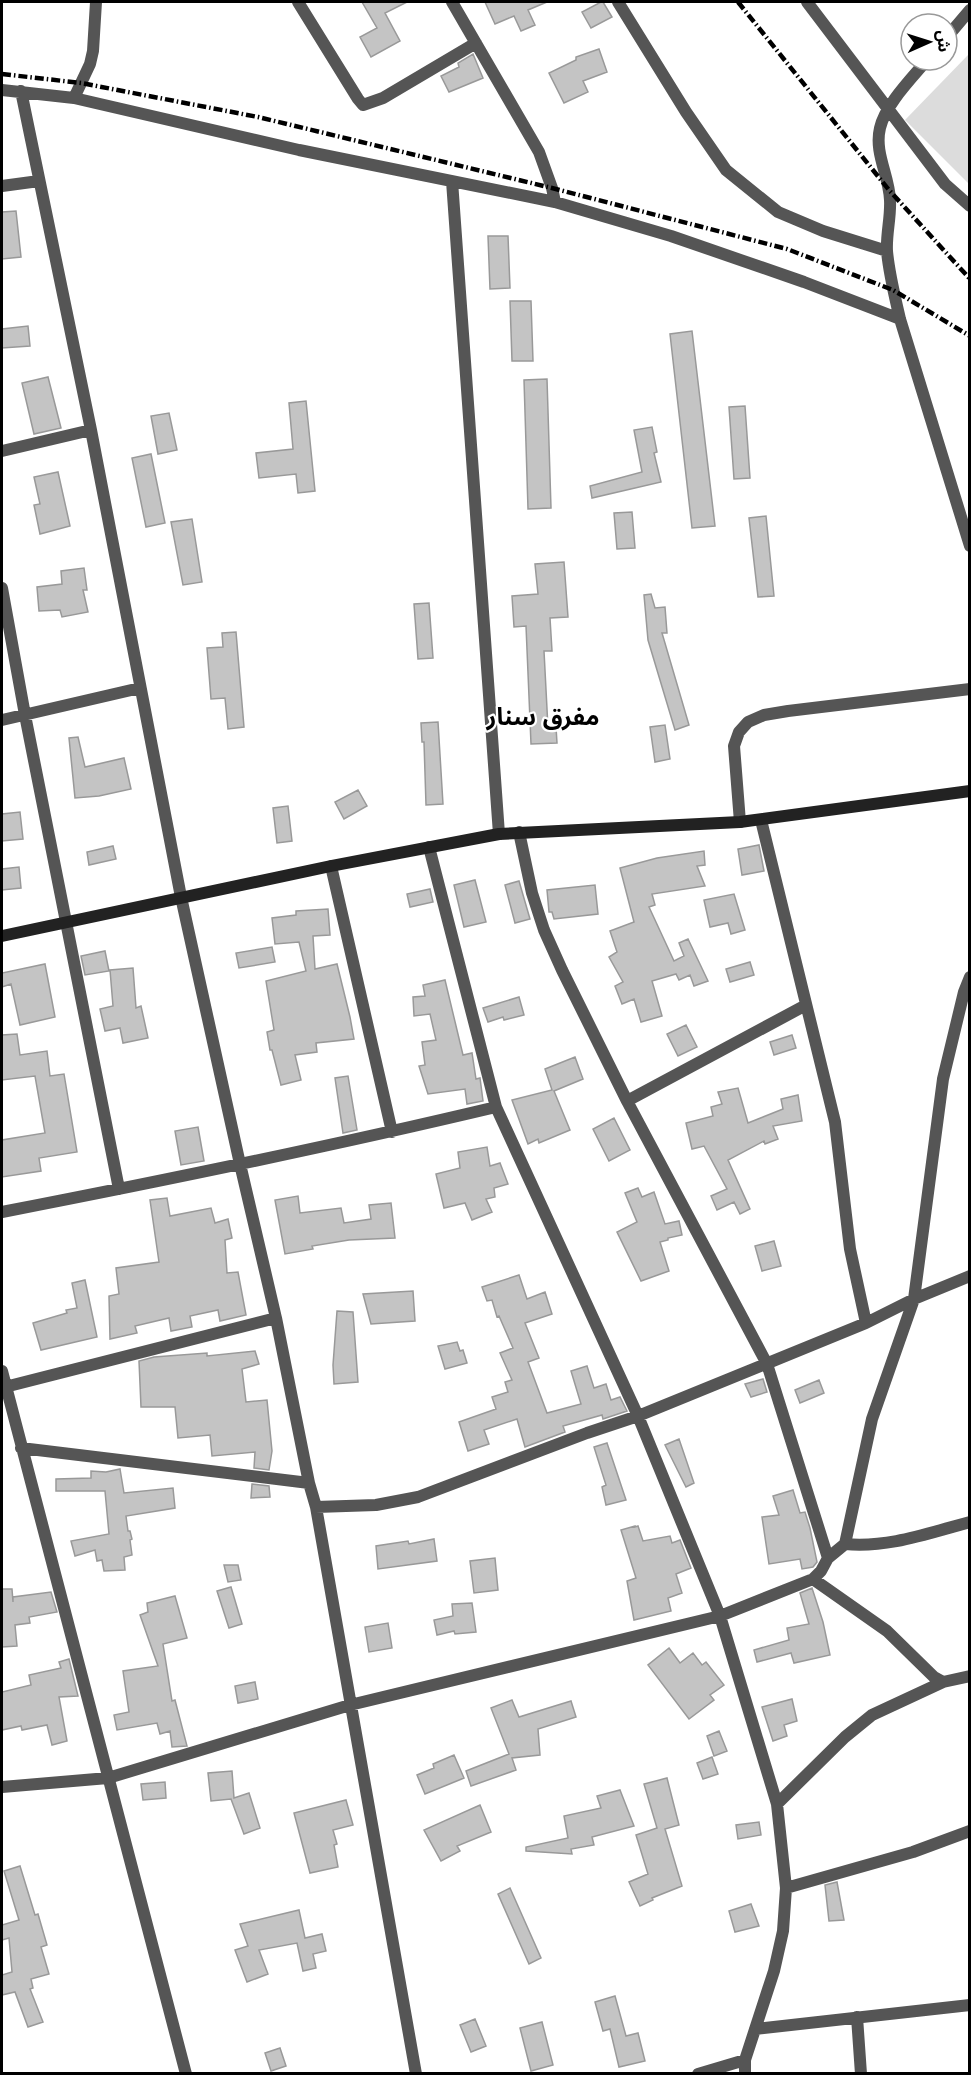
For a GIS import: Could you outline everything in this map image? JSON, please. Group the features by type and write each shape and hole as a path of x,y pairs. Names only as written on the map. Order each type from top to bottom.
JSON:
{"street":[{"path":"74,98 90,64 93,51 96,2"},
{"path":"298,2 363,105 383,98 476,43"},
{"path":"452,2 539,152 555,202"},
{"path":"618,2 686,112 726,170 778,212 823,231 887,251"},
{"path":"807,2 945,184 969,206"},
{"path":"959,22 969,10"},
{"path":"918,72 889,108 880,126 879,154 886,175 890,201 887,251 900,319 969,546"},
{"path":"2,90 74,98 299,150 555,202 670,236 804,282 900,319"},
{"path":"21,91 91,430 181,897 316,1507 416,2073"},
{"path":"2,186 39,181"},
{"path":"452,181 499,834"},
{"path":"2,451 91,430"},
{"path":"2,588 119,1189"},
{"path":"2,720 140,688"},
{"path":"740,822 734,746 739,732 748,722 788,711 969,689"},
{"path":"2,936 332,866 499,834 740,822 969,791"},
{"path":"761,820 834,1122 850,1249 866,1323"},
{"path":"519,832 532,893 544,930 627,1101 767,1364 828,1558"},
{"path":"429,848 496,1107 638,1416 720,1616 777,1804 786,1888 783,1931 774,1971 745,2060 745,2073"},
{"path":"332,866 392,1132"},
{"path":"2,1788 108,1778 350,1705 720,1616 813,1579 821,1571 828,1558 845,1544 872,1419 914,1299 943,1079 969,977"},
{"path":"627,1101 806,1005"},
{"path":"2,1212 392,1132 496,1107"},
{"path":"316,1507 376,1505 418,1497 638,1416 866,1323 914,1299 969,1276"},
{"path":"5,1387 276,1318"},
{"path":"2,1371 186,2073"},
{"path":"21,1448 309,1483"},
{"path":"845,1544 868,1546 900,1541 969,1522"},
{"path":"813,1579 887,1631 934,1677 943,1682"},
{"path":"777,1804 845,1737 872,1715 943,1682 969,1676"},
{"path":"786,1888 913,1852 969,1831"},
{"path":"755,2029 969,2005"},
{"path":"857,2017 861,2073"},
{"path":"698,2073 745,2060"}],"shaded area":[{"path":"969,54 969,184 905,120 952,72 959,72 959,64"}],"building":[{"path":"362,2 407,2 385,13 400,41 371,57 360,37 377,28"},
{"path":"485,2 547,2 528,10 535,25 521,31 514,16 495,24"},
{"path":"601,2 612,17 591,28 582,12"},
{"path":"599,49 607,72 583,81 588,92 564,103 549,73 576,60 576,57"},
{"path":"473,54 483,78 449,92 441,76 459,67 458,63"},
{"path":"16,211 21,257 2,259 2,212"},
{"path":"488,236 508,236 510,288 490,289"},
{"path":"510,301 531,301 533,361 512,361"},
{"path":"28,326 30,346 2,348 2,329"},
{"path":"692,331 715,526 692,528 670,334"},
{"path":"48,377 61,428 34,434 22,383"},
{"path":"547,379 551,508 528,509 524,380"},
{"path":"306,401 315,491 298,493 296,474 259,478 256,453 293,449 289,403"},
{"path":"745,406 750,478 734,479 729,407"},
{"path":"169,413 177,450 158,454 151,416"},
{"path":"652,427 657,452 654,453 661,482 592,498 590,486 642,472 634,430"},
{"path":"151,454 165,523 146,527 132,458"},
{"path":"58,472 70,526 40,534 34,505 40,504 34,477"},
{"path":"632,512 635,548 617,549 614,513"},
{"path":"766,516 774,596 758,597 749,518"},
{"path":"192,519 202,582 183,585 171,522"},
{"path":"564,562 568,617 550,618 552,651 544,651 548,728 556,727 557,743 531,744 526,626 514,627 512,596 538,594 535,564"},
{"path":"84,568 87,590 83,590 88,612 62,617 60,610 39,611 37,587 62,584 61,571"},
{"path":"651,594 655,608 665,607 667,633 662,633 689,725 675,730 648,640 644,595"},
{"path":"429,603 433,658 418,659 414,604"},
{"path":"236,632 244,727 228,729 225,698 211,699 207,648 223,647 222,633"},
{"path":"438,722 443,804 426,805 424,742 422,742 421,723"},
{"path":"665,725 670,759 655,762 650,727"},
{"path":"78,737 85,767 124,758 131,789 99,796 75,798 69,738"},
{"path":"358,790 367,806 344,819 335,802"},
{"path":"288,806 292,841 277,843 273,808"},
{"path":"20,812 23,839 2,841 2,814"},
{"path":"759,845 764,871 742,875 738,849"},
{"path":"113,846 116,859 89,865 87,852"},
{"path":"704,851 705,865 697,866 705,886 652,894 655,905 649,907 674,961 684,956 679,943 688,939 708,981 694,986 690,975 679,980 676,974 652,981 662,1016 641,1022 634,999 622,1004 615,986 623,982 609,957 617,952 610,931 634,922 620,868 657,858"},
{"path":"19,867 21,888 2,890 2,869"},
{"path":"475,880 486,922 464,927 454,885"},
{"path":"519,881 530,919 515,923 505,885"},
{"path":"595,885 598,914 554,919 552,912 549,912 547,890"},
{"path":"430,889 433,902 410,907 407,894"},
{"path":"734,894 745,930 731,934 728,923 710,927 704,900"},
{"path":"328,909 330,935 313,936 315,969 337,964 354,1039 316,1043 317,1052 295,1055 301,1080 281,1085 267,1032 274,1030 266,981 306,971 299,942 275,944 272,918 296,915 296,911"},
{"path":"272,947 275,962 239,968 236,953"},
{"path":"105,951 109,971 85,975 81,956"},
{"path":"750,962 754,975 730,982 726,969"},
{"path":"45,964 55,1017 20,1025 11,984 2,987 2,973"},
{"path":"133,968 136,1008 141,1006 148,1038 123,1043 120,1028 105,1031 100,1009 113,1006 110,970"},
{"path":"445,980 463,1055 472,1053 476,1079 480,1078 483,1101 467,1104 465,1089 428,1094 419,1066 425,1065 422,1042 436,1040 430,1014 414,1016 413,997 425,996 423,985"},
{"path":"519,997 524,1015 504,1020 503,1017 488,1022 483,1008"},
{"path":"686,1025 697,1047 678,1056 667,1034"},
{"path":"17,1034 20,1055 47,1051 50,1076 64,1074 77,1152 39,1158 41,1171 2,1177 2,1140 45,1133 35,1076 2,1080 2,1035"},
{"path":"792,1035 796,1048 774,1055 770,1042"},
{"path":"575,1057 583,1079 554,1091 570,1130 539,1143 538,1139 528,1144 512,1100 552,1090 545,1069"},
{"path":"348,1076 357,1130 343,1133 335,1078"},
{"path":"738,1088 748,1123 783,1109 781,1099 798,1095 802,1121 773,1126 778,1139 765,1144 764,1141 728,1160 750,1209 740,1214 734,1202 717,1210 711,1196 727,1189 704,1146 692,1149 686,1123 713,1116 711,1107 722,1104 718,1092"},
{"path":"614,1118 630,1150 609,1161 593,1129"},
{"path":"198,1127 204,1161 181,1165 175,1131"},
{"path":"487,1147 490,1166 500,1163 508,1184 494,1188 495,1197 486,1199 492,1212 472,1220 465,1203 444,1208 436,1174 460,1168 458,1152"},
{"path":"638,1188 642,1197 654,1192 665,1224 679,1221 682,1235 660,1242 669,1271 641,1281 617,1232 637,1222 625,1193"},
{"path":"298,1196 300,1213 341,1208 344,1223 371,1219 369,1205 391,1203 395,1238 349,1240 312,1246 313,1249 285,1254 275,1200"},
{"path":"167,1198 170,1216 211,1208 215,1223 228,1219 232,1238 225,1240 227,1273 238,1272 246,1315 220,1321 218,1310 190,1316 192,1327 171,1331 169,1318 135,1326 137,1333 110,1339 109,1296 119,1294 116,1268 159,1262 150,1200"},
{"path":"774,1241 781,1266 762,1271 755,1246"},
{"path":"519,1275 527,1299 545,1292 552,1314 525,1323 539,1358 528,1362 547,1413 581,1404 571,1371 587,1366 594,1388 606,1384 611,1400 620,1397 627,1411 603,1419 602,1415 563,1426 565,1432 525,1447 517,1419 484,1430 489,1444 468,1451 459,1422 496,1409 492,1397 508,1392 505,1382 512,1380 500,1353 513,1348 499,1316 497,1317 492,1300 487,1301 482,1287"},
{"path":"85,1280 97,1337 41,1350 33,1323 77,1308 72,1283"},
{"path":"413,1291 415,1321 371,1324 363,1294"},
{"path":"337,1311 353,1312 358,1382 334,1384"},
{"path":"457,1342 460,1351 463,1350 467,1363 445,1369 438,1346"},
{"path":"255,1351 259,1364 242,1369 246,1402 267,1400 272,1451 269,1470 254,1468 255,1452 212,1456 210,1435 178,1438 175,1407 141,1407 139,1361 154,1357 207,1353 207,1356"},
{"path":"763,1379 767,1392 751,1397 745,1384"},
{"path":"819,1380 824,1393 800,1403 795,1390"},
{"path":"679,1439 694,1483 686,1487 665,1445"},
{"path":"607,1443 626,1500 606,1505 602,1487 606,1485 594,1447"},
{"path":"120,1469 124,1493 173,1488 175,1508 126,1516 128,1531 132,1539 130,1540 132,1555 124,1557 125,1570 104,1571 102,1560 97,1561 95,1550 75,1556 71,1541 109,1534 105,1491 56,1491 56,1479 91,1478 91,1471 106,1472"},
{"path":"252,1484 269,1486 270,1497 251,1498"},
{"path":"793,1490 800,1513 805,1512 810,1528 817,1562 813,1567 802,1569 800,1559 769,1564 762,1517 779,1515 773,1496"},
{"path":"638,1526 643,1541 670,1536 672,1543 680,1540 691,1568 676,1574 682,1593 668,1598 671,1611 634,1620 627,1581 636,1578 621,1530"},
{"path":"434,1539 437,1561 378,1569 376,1546 408,1541 409,1544"},
{"path":"495,1558 498,1590 474,1593 470,1561"},
{"path":"224,1565 238,1565 241,1580 228,1582"},
{"path":"231,1587 242,1624 229,1628 217,1591"},
{"path":"812,1588 823,1622 830,1655 794,1663 791,1653 757,1662 754,1650 789,1640 787,1628 809,1624 800,1593"},
{"path":"2,1589 12,1589 13,1602 13,1597 51,1592 57,1612 29,1617 30,1623 15,1625 17,1646 2,1647"},
{"path":"175,1596 187,1638 163,1644 172,1701 175,1700 187,1746 172,1747 170,1731 160,1734 157,1723 117,1730 114,1715 129,1712 123,1671 158,1666 140,1615 148,1612 147,1603"},
{"path":"472,1603 476,1632 455,1634 454,1631 437,1635 434,1620 453,1616 452,1604"},
{"path":"388,1623 392,1648 369,1652 365,1627"},
{"path":"669,1648 680,1663 693,1653 702,1665 706,1662 724,1685 710,1695 714,1700 689,1719 648,1665"},
{"path":"69,1659 78,1696 59,1697 67,1741 52,1745 47,1725 22,1730 21,1726 2,1730 2,1692 31,1685 29,1675 61,1668 59,1662"},
{"path":"255,1682 258,1699 238,1703 235,1686"},
{"path":"792,1699 797,1721 784,1725 787,1736 773,1741 762,1707"},
{"path":"512,1700 519,1717 571,1701 576,1717 538,1729 540,1755 512,1758 516,1770 471,1786 466,1771 509,1754 491,1708"},
{"path":"719,1731 727,1751 714,1756 707,1736"},
{"path":"454,1755 464,1778 425,1794 417,1775 434,1768 433,1764"},
{"path":"712,1757 718,1774 703,1779 697,1763"},
{"path":"232,1771 234,1798 249,1793 260,1828 244,1834 231,1799 211,1801 208,1773"},
{"path":"667,1778 679,1825 665,1829 682,1886 652,1898 653,1900 640,1906 629,1882 648,1874 636,1835 657,1828 644,1784"},
{"path":"165,1782 166,1798 143,1800 141,1784"},
{"path":"620,1790 634,1826 592,1837 594,1845 571,1849 572,1854 526,1851 526,1847 568,1838 564,1816 601,1808 597,1796"},
{"path":"346,1800 353,1825 333,1830 337,1844 334,1845 338,1867 310,1873 294,1813"},
{"path":"480,1805 491,1832 457,1846 460,1851 441,1861 424,1830"},
{"path":"759,1822 761,1835 738,1839 736,1825"},
{"path":"20,1866 47,1945 41,1947 49,1974 31,1979 33,1988 30,1989 43,2022 28,2027 15,1992 2,1995 2,1975 12,1972 9,1938 2,1940 2,1925 19,1920 4,1871"},
{"path":"837,1882 844,1920 829,1921 825,1885"},
{"path":"510,1888 541,1958 529,1964 498,1894"},
{"path":"751,1904 759,1926 735,1932 729,1911"},
{"path":"299,1910 305,1938 322,1934 326,1951 313,1954 316,1968 303,1971 297,1943 259,1950 268,1974 247,1982 235,1950 248,1946 240,1924"},
{"path":"615,1996 626,2036 638,2033 645,2061 619,2067 610,2029 603,2031 595,2002"},
{"path":"475,2019 486,2046 471,2052 460,2025"},
{"path":"542,2022 553,2065 531,2071 520,2028"},
{"path":"280,2048 286,2066 271,2071 265,2053"}],"railway":[{"path":"738,2 889,190 970,279"},
{"path":"2,74 81,83 258,117 552,188 787,249 893,290 970,336"}],"district":[{"name":"مفرق سنار","path":"543,717"}]}
